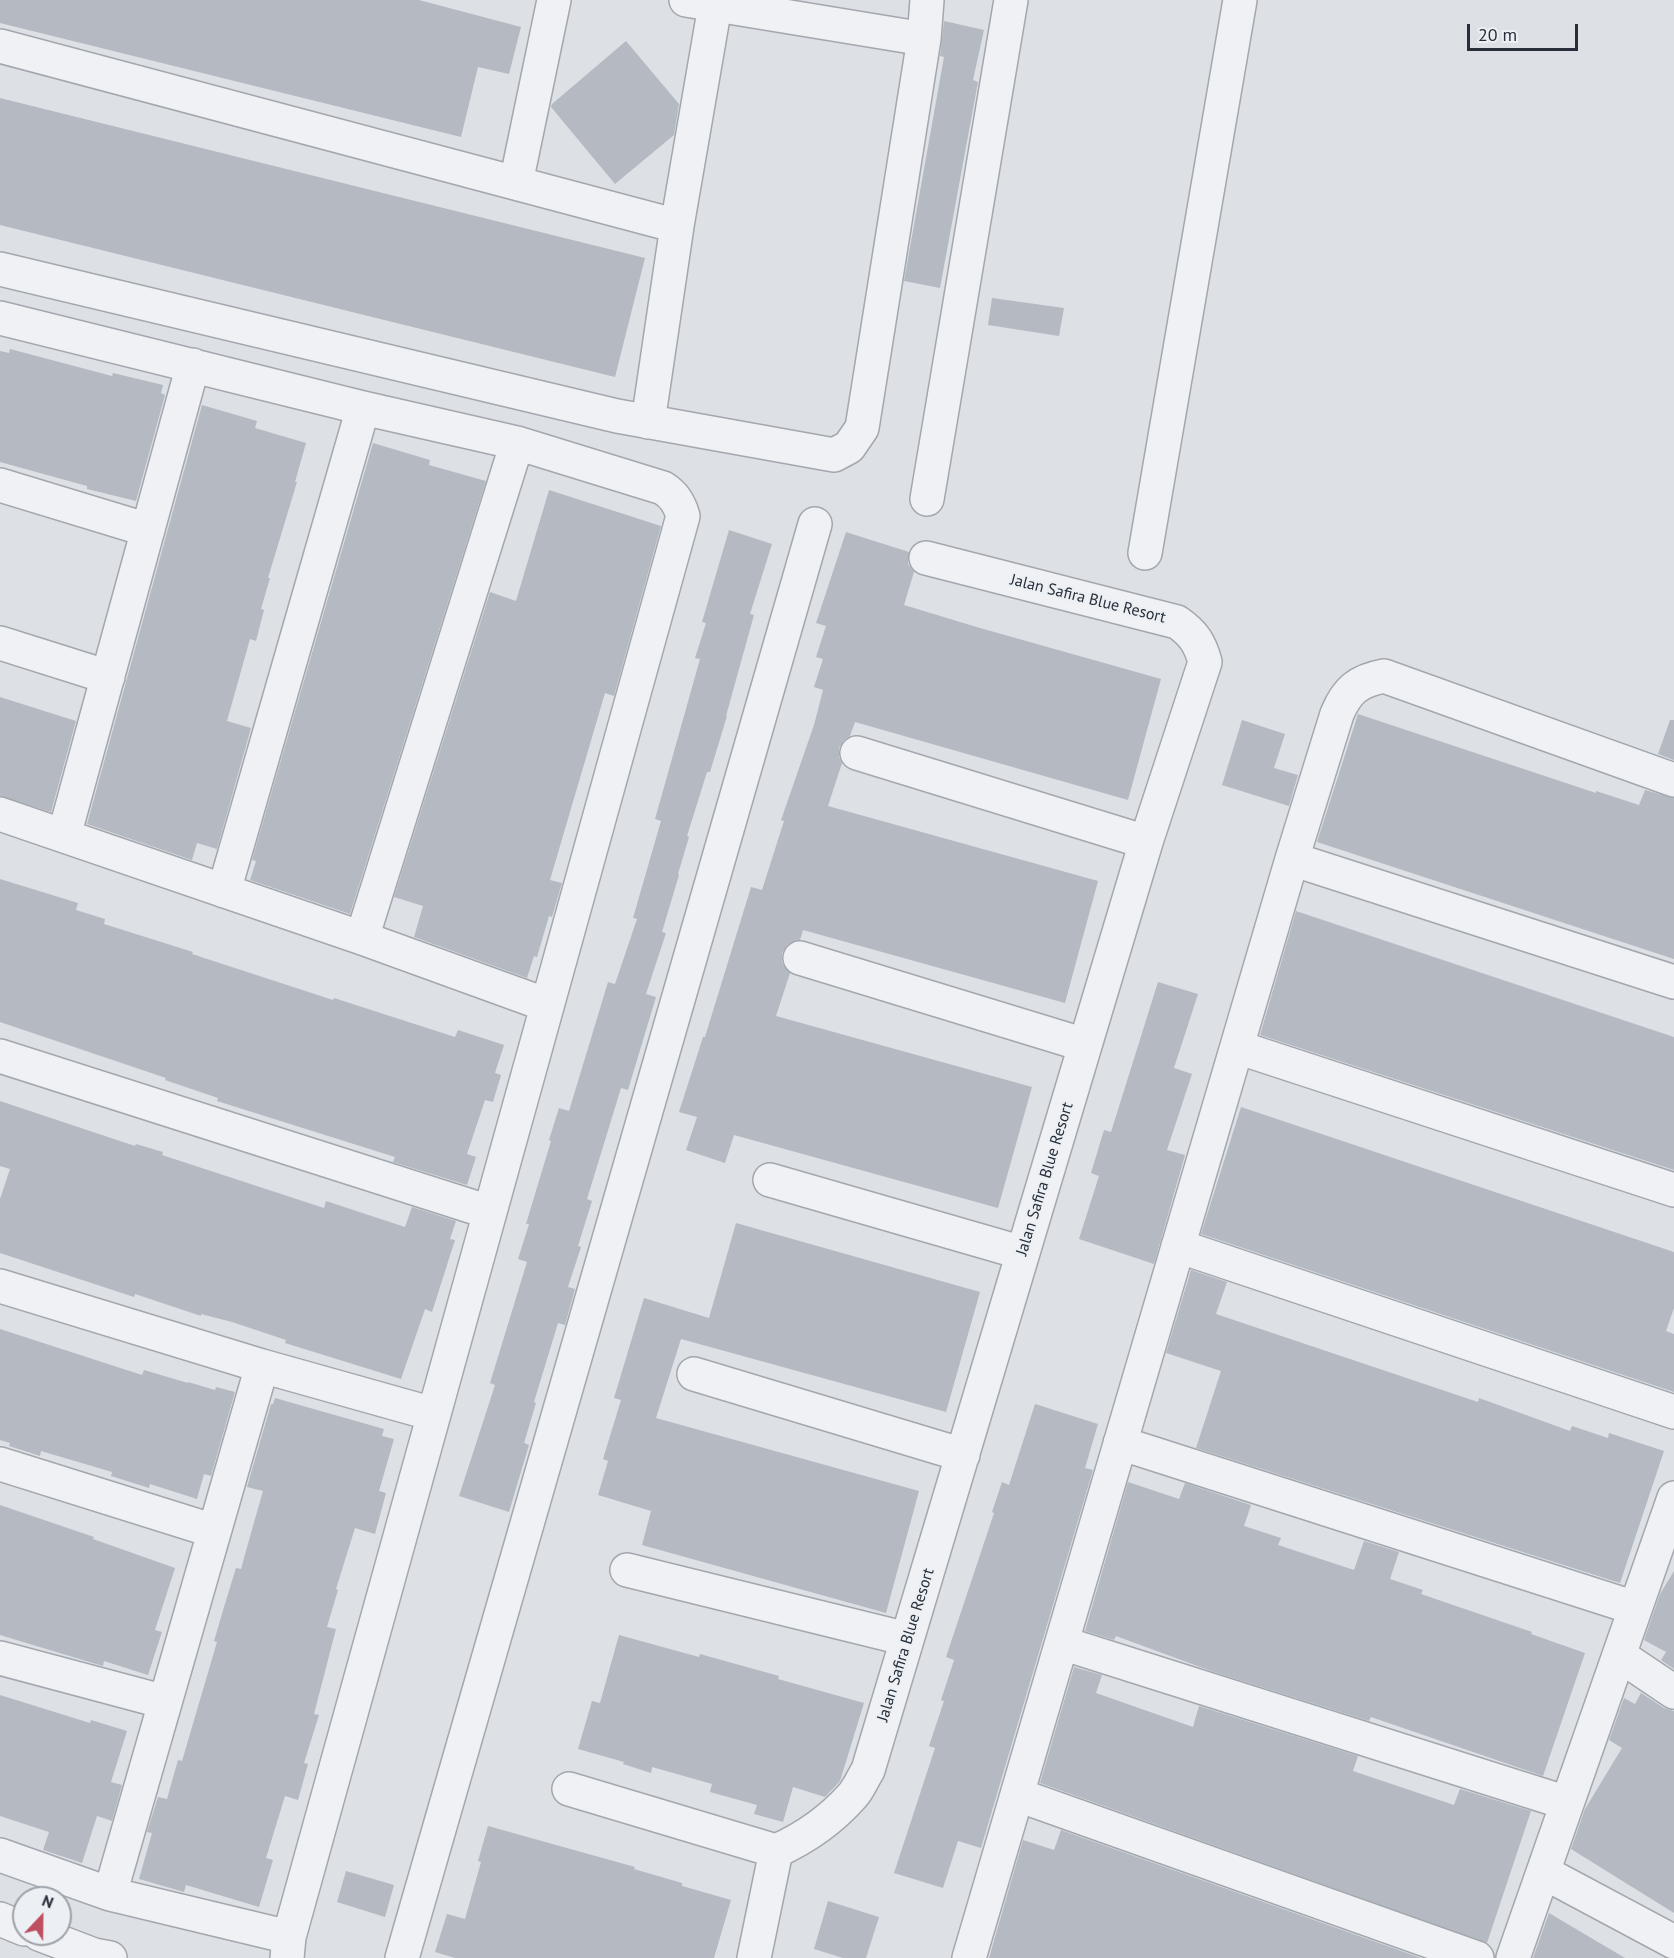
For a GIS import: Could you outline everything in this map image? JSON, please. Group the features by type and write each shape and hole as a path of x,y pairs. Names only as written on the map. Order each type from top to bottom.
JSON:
{"street":[{"path":"516,183 554,0"},
{"path":"0,269 648,422 834,455 849,447 862,428 924,39 927,0"},
{"path":"927,499 1011,0"},
{"path":"1145,554 1240,0"},
{"path":"648,422 677,226 706,2 924,39"},
{"path":"0,46 677,226"},
{"path":"0,318 363,408 517,443 663,488 677,501 683,516 433,1414 288,1948 110,1894 0,1855"},
{"path":"64,836 193,365"},
{"path":"224,891 363,408"},
{"path":"362,938 517,443"},
{"path":"0,485 148,530"},
{"path":"402,1958 815,524"},
{"name":"Jalan Safira Blue Resort","path":"776,1851 795,1842 832,1817 855,1794 868,1770 1146,842 1205,662 1201,646 1190,631 1177,622 926,558"},
{"path":"0,643 108,677"},
{"path":"969,1958 1292,859 1336,714 1343,700 1350,691 1369,679 1384,676 1674,780"},
{"path":"857,753 1146,842"},
{"path":"0,814 362,938 547,1005"},
{"path":"1292,859 1674,982"},
{"path":"800,958 1085,1046"},
{"path":"1237,1047 1674,1190"},
{"path":"0,1056 489,1212"},
{"path":"770,1180 1023,1253"},
{"path":"1178,1246 1674,1412"},
{"path":"0,1286 262,1366 433,1414"},
{"path":"110,1894 262,1366"},
{"path":"694,1374 963,1455"},
{"path":"1120,1443 1635,1608"},
{"path":"0,1464 214,1531"},
{"path":"1513,1958 1674,1498"},
{"path":"627,1570 907,1639"},
{"path":"1062,1642 1567,1803"},
{"path":"1619,1655 1674,1692"},
{"path":"0,1658 165,1702"},
{"path":"569,1789 776,1851 754,1958"},
{"path":"1018,1795 1477,1958"},
{"path":"1543,1872 1674,1942"},
{"path":"70,1946 110,1958"}],"building":[{"path":"0,0 419,0 521,27 509,74 478,67 461,137 0,23"},
{"path":"944,21 984,30 973,80 978,82 940,288 904,281 944,57 940,56"},
{"path":"626,41 679,104 674,135 615,184 551,107"},
{"path":"0,98 645,258 615,377 0,225"},
{"path":"992,298 1064,308 1059,336 988,325"},
{"path":"10,349 112,376 113,373 163,385 161,393 165,395 136,501 87,489 87,486 0,462 0,351 9,353"},
{"path":"202,405 257,421 255,428 306,443 295,482 297,482 268,578 270,578 261,609 264,610 256,641 250,639 227,721 251,728 217,849 197,843 192,860 87,824"},
{"path":"373,443 430,460 429,465 486,481 350,914 250,880 256,861 252,860"},
{"path":"549,490 661,526 614,696 605,693 550,880 562,883 552,917 549,916 537,957 534,956 527,978 414,937 423,906 394,897 490,592 516,601"},
{"path":"729,530 772,544 750,614 754,615 727,716 687,836 689,837 662,932 666,933 646,994 656,997 628,1090 621,1088 587,1199 592,1201 568,1287 575,1289 565,1325 558,1323 534,1402 536,1403 524,1443 529,1445 509,1512 459,1496 495,1385 490,1383 527,1262 518,1259 551,1141 549,1140 559,1108 569,1111 608,982 615,984 637,919 633,918 661,821 655,819 700,659 695,658 706,623 702,622"},
{"path":"846,532 909,552 908,564 914,572 904,605 1161,679 1128,800 855,722 850,736 839,748 842,763 828,806 1098,881 1065,1003 803,930 800,940 788,944 782,953 782,963 790,973 776,1016 1032,1087 998,1208 734,1135 725,1163 686,1150 697,1117 679,1112 703,1037 705,1037 751,887 762,890 784,821 781,820 814,725 823,690 814,687 823,659 816,657 826,626 816,623"},
{"path":"0,697 76,721 51,812 0,796"},
{"path":"1358,714 1596,793 1596,791 1639,805 1645,790 1674,798 1674,959 1317,842"},
{"path":"1242,720 1285,734 1274,768 1298,775 1289,806 1222,785"},
{"path":"1670,720 1674,720 1674,760 1658,754"},
{"path":"0,879 78,903 76,910 105,919 104,924 193,952 192,954 455,1037 458,1030 504,1045 495,1073 501,1075 493,1102 485,1100 467,1154 476,1157 467,1185 393,1162 395,1157 217,1101 218,1098 165,1080 166,1078 0,1022"},
{"path":"1296,911 1674,1037 1674,1170 1260,1035"},
{"path":"1158,982 1198,994 1174,1068 1192,1074 1167,1150 1185,1155 1154,1264 1079,1239 1099,1176 1091,1173 1104,1130 1111,1132"},
{"path":"0,1101 135,1146 136,1144 163,1152 162,1155 324,1208 326,1201 405,1227 412,1207 456,1221 450,1239 455,1240 432,1312 425,1309 401,1379 285,1343 286,1340 232,1322 201,1314 201,1316 135,1294 134,1297 0,1253 0,1199 10,1169 0,1166"},
{"path":"1241,1107 1674,1252 1674,1308 1666,1331 1674,1334 1674,1392 1201,1234"},
{"path":"736,1223 980,1292 946,1412 681,1339 656,1418 919,1491 886,1613 642,1545 651,1511 598,1495 608,1461 603,1459 621,1400 614,1398 644,1298 709,1318"},
{"path":"1191,1270 1227,1282 1216,1314 1478,1402 1479,1398 1570,1431 1572,1426 1608,1438 1609,1433 1664,1451 1620,1583 1196,1448 1221,1371 1166,1353"},
{"path":"0,1329 142,1375 144,1370 215,1390 216,1387 235,1392 211,1476 204,1474 197,1499 150,1484 149,1488 111,1476 112,1472 41,1451 40,1456 9,1446 10,1443 0,1440"},
{"path":"275,1398 384,1429 382,1436 394,1439 379,1491 386,1493 375,1534 355,1528 336,1589 338,1590 327,1627 336,1629 314,1714 319,1715 304,1763 308,1764 298,1800 285,1796 266,1858 273,1860 259,1907 186,1885 184,1892 139,1879 152,1833 147,1832 158,1797 167,1799 178,1760 182,1761 217,1642 214,1641 224,1607 236,1568 241,1569 263,1491 247,1487 271,1404"},
{"path":"1035,1404 1098,1424 1085,1468 1093,1470 981,1848 958,1841 943,1888 894,1873 935,1748 929,1746 944,1701 941,1700 954,1660 946,1657 994,1513 992,1512 1002,1482 1009,1485"},
{"path":"1128,1482 1179,1499 1185,1483 1251,1505 1244,1526 1281,1538 1278,1545 1354,1570 1364,1541 1399,1552 1390,1579 1423,1590 1421,1594 1532,1632 1531,1634 1585,1653 1543,1776 1371,1717 1369,1721 1211,1671 1116,1636 1114,1640 1085,1631"},
{"path":"0,1505 175,1568 155,1630 162,1632 148,1675 104,1661 103,1666 0,1635"},
{"path":"1674,1571 1674,1669 1661,1660 1666,1652 1644,1640 1660,1594"},
{"path":"619,1635 699,1657 700,1654 864,1703 840,1781 825,1797 793,1787 783,1822 754,1814 757,1805 710,1792 712,1784 652,1767 651,1773 623,1764 624,1762 578,1749 592,1701 600,1703"},
{"path":"1074,1667 1102,1675 1096,1693 1193,1727 1199,1706 1358,1756 1353,1771 1454,1805 1460,1789 1531,1811 1487,1943 1040,1783"},
{"path":"1641,1693 1664,1708 1674,1711 1674,1913 1571,1849 1585,1809 1622,1748 1609,1740 1624,1698 1635,1704"},
{"path":"0,1695 90,1723 91,1720 127,1731 111,1782 122,1785 112,1821 97,1816 82,1863 43,1850 49,1832 0,1816"},
{"path":"488,1826 635,1867 634,1869 682,1883 682,1886 731,1900 714,1958 455,1958 435,1952 447,1914 465,1919 481,1862 478,1861"},
{"path":"1061,1830 1421,1958 989,1958 1023,1840 1054,1850"},
{"path":"346,1871 394,1885 385,1917 337,1902"},
{"path":"828,1901 879,1917 866,1958 843,1958 814,1949"},
{"path":"1549,1913 1625,1958 1533,1958"}]}
